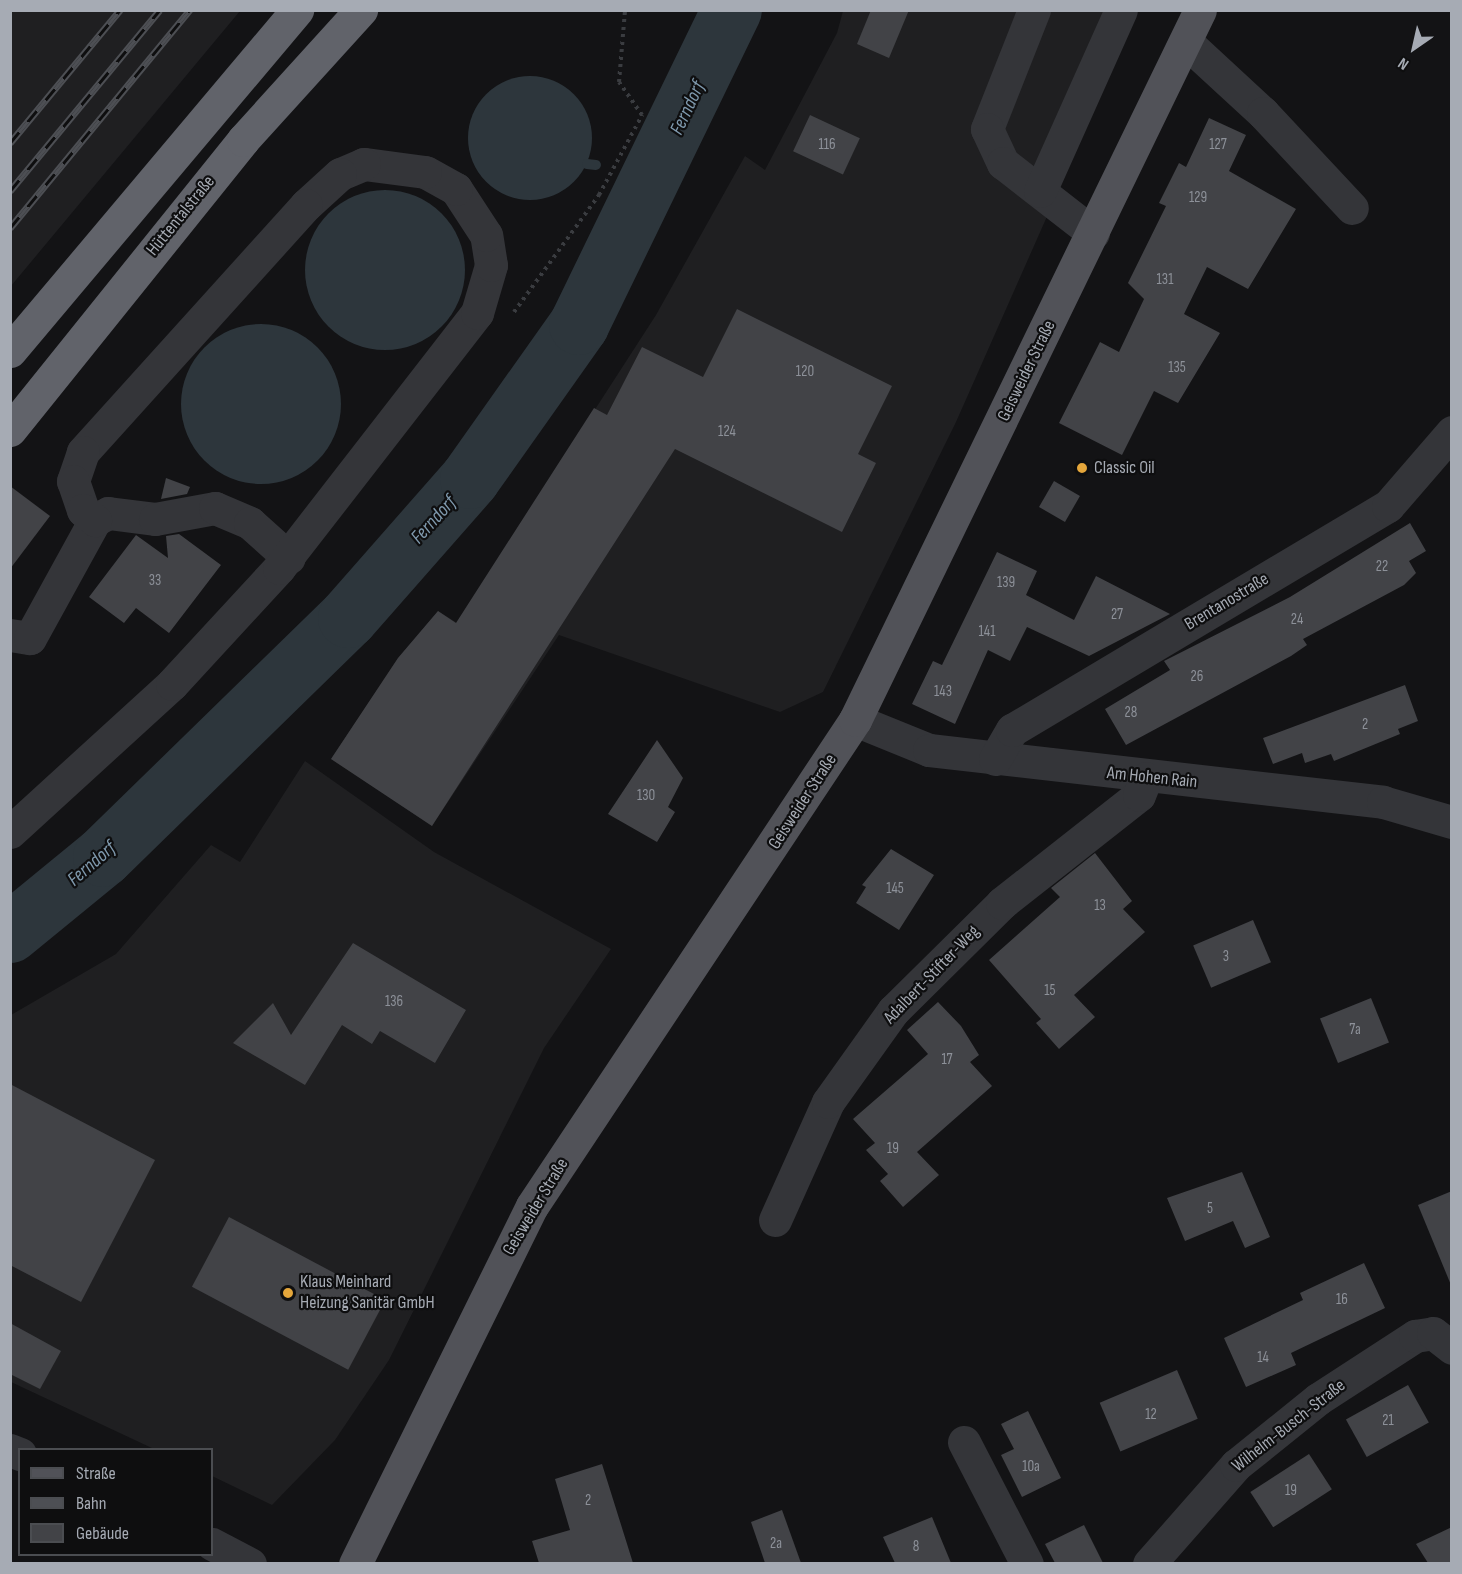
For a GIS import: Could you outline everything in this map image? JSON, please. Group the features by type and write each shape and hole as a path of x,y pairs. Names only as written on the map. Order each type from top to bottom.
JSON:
{"highway":[{"path":"10,351 297,10"},
{"name":"Hüttentalstraße","path":"10,430 243,140 361,10"}],"main road":[{"name":"Geisweider Straße","path":"355,1563 532,1206 855,720 1200,10"}],"street":[{"path":"1034,10 987,129 1003,163 1093,234"},
{"path":"1040,191 1121,10"},
{"path":"1186,42 1263,113 1352,208"},
{"path":"10,832 172,684 289,558 477,313 488,288 491,265 474,210 456,189 425,172 364,164 340,174 306,205 83,452 73,482 83,510 95,520"},
{"name":"Brentanostraße","path":"995,759 1012,730 1388,506 1452,432"},
{"path":"10,634 30,638 95,520 122,511 155,519 215,508 250,523 289,558"},
{"name":"Am Hohen Rain","path":"855,720 929,750 1146,778 1383,802 1452,822"},
{"name":"Adalbert-Stifter-Weg","path":"775,1220 828,1102 893,1011 1002,903 1139,795 1146,778"},
{"name":"Wilhelm-Busch-Straße","path":"1149,1563 1236,1465 1318,1399 1415,1336 1433,1333 1452,1348"},
{"path":"964,1442 1027,1563"},
{"path":"213,1544 250,1563"}],"shaded area":[{"path":"10,11 240,11 11,286 10,286"},
{"path":"843,11 1138,11 956,422 823,692 780,712 559,635 432,826 331,759 398,658 438,611 457,623 656,315 745,156 765,170 837,33"},
{"path":"530,76 554,81 574,94 587,114 592,138 587,162 574,182 554,195 530,200 506,195 486,182 473,162 468,138 473,114 486,94 506,81"},
{"path":"385,190 401,191 416,196 430,203 442,213 452,225 459,239 464,254 464,286 459,301 452,315 442,327 430,337 416,344 401,349 385,350 369,349 354,344 340,337 328,327 318,315 311,301 306,286 305,270 306,254 311,239 318,225 328,213 340,203 354,196 369,191"},
{"path":"261,324 291,330 317,348 335,374 341,404 335,434 317,460 291,478 261,484 231,478 205,460 187,434 181,404 187,374 205,348 231,330"},
{"path":"305,761 434,852 611,949 544,1048 389,1360 335,1440 272,1505 213,1476 213,1448 152,1448 11,1382 11,1015 116,954 211,845 240,862"}],"building":[{"path":"871,10 909,10 889,58 857,44"},
{"path":"810,115 860,138 843,174 793,151"},
{"path":"1209,118 1246,135 1229,171 1296,209 1248,289 1207,267 1184,314 1220,333 1178,403 1154,391 1122,455 1059,423 1100,342 1119,352 1144,299 1128,283 1166,206 1159,203 1179,163 1186,167"},
{"path":"737,309 892,386 858,454 876,463 842,532 675,449 432,826 331,759 398,658 438,611 456,623 594,408 607,415 642,347 703,377"},
{"path":"166,478 190,487 187,494 161,499"},
{"path":"1054,481 1080,496 1065,522 1039,507"},
{"path":"10,486 50,516 10,569"},
{"path":"1410,523 1426,551 1409,561 1416,573 1404,585 1303,639 1307,645 1291,656 1126,745 1105,709 1170,670 1164,661 1290,597"},
{"path":"179,534 221,565 169,633 136,608 124,623 89,597 136,535 168,558 166,536"},
{"path":"997,552 1037,571 1026,595 1074,620 1096,576 1170,614 1089,656 1027,627 1010,661 988,650 955,724 912,704 933,661 942,665"},
{"path":"1405,685 1418,721 1398,729 1400,734 1334,761 1331,754 1305,763 1302,753 1273,764 1263,738"},
{"path":"657,740 683,778 668,807 675,812 657,842 608,814"},
{"path":"891,849 934,875 899,930 856,903 866,887 862,885"},
{"path":"1095,853 1132,901 1123,909 1145,932 1074,995 1095,1017 1059,1049 1036,1023 1041,1019 989,960 1060,897 1051,888"},
{"path":"1253,920 1271,962 1211,988 1193,945"},
{"path":"353,943 466,1010 435,1063 380,1031 372,1044 342,1025 305,1085 233,1043 273,1003 291,1035"},
{"path":"1371,998 1389,1043 1338,1063 1320,1019"},
{"path":"938,1002 961,1026 979,1055 970,1062 992,1086 917,1152 939,1175 903,1207 880,1181 888,1174 866,1150 875,1143 853,1119 928,1054 907,1030"},
{"path":"10,1084 155,1160 81,1302 10,1265"},
{"path":"1242,1172 1270,1237 1245,1248 1233,1221 1185,1241 1167,1198"},
{"path":"1452,1191 1452,1285 1451,1285 1418,1205"},
{"name":"Klaus Meinhard Heizung Sanitär GmbH","path":"229,1217 385,1300 348,1370 192,1287"},
{"path":"1364,1263 1385,1308 1291,1353 1296,1365 1246,1387 1224,1338 1303,1300 1300,1293"},
{"path":"10,1323 61,1351 40,1389 10,1374"},
{"path":"1177,1370 1198,1419 1120,1452 1100,1403"},
{"path":"1408,1385 1429,1423 1367,1457 1346,1419"},
{"path":"1028,1411 1061,1478 1022,1497 1001,1455 1014,1449 1001,1424"},
{"path":"1309,1454 1332,1489 1273,1527 1250,1492"},
{"path":"602,1464 633,1563 539,1563 532,1541 570,1530 555,1479"},
{"path":"782,1510 801,1563 765,1563 751,1522"},
{"path":"932,1517 951,1563 895,1563 883,1537"},
{"path":"1084,1525 1103,1563 1055,1563 1045,1544"},
{"path":"1452,1527 1452,1563 1428,1563 1416,1544"}],"waterway":[{"name":"Ferndorf","path":"10,933 103,857 348,618 470,479 579,325 732,10"},
{"path":"587,164 596,165"},
{"path":"633,168 658,170"}],"railway":[{"path":"10,143 120,10"},
{"path":"10,191 160,10"},
{"path":"10,228 190,10"}],"place":[{"name":"Classic Oil","path":"1082,468"},
{"name":"Klaus Meinhard Heizung Sanitär GmbH","path":"288,1293"}]}
